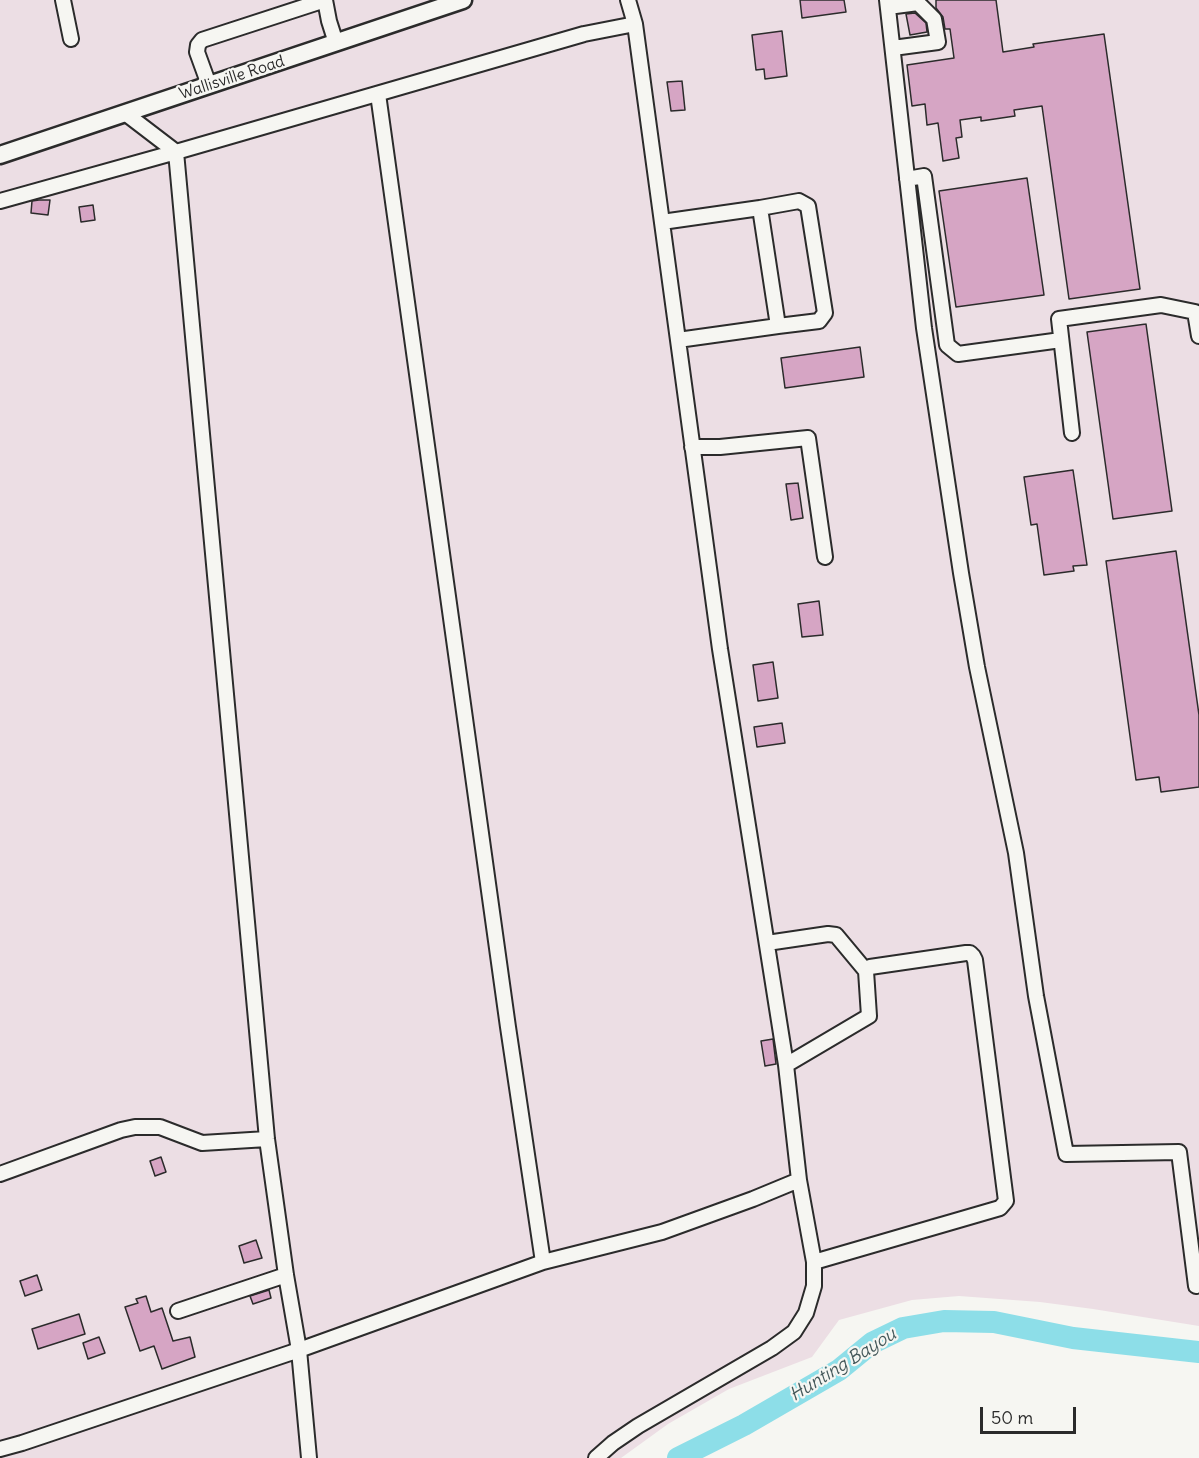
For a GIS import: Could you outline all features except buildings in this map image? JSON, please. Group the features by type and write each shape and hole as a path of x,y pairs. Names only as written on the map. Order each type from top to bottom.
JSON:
{"main road":[{"name":"Wallisville Road","path":"0,155 464,0"}],"lane":[{"path":"63,0 71,39"},
{"path":"209,85 197,52 202,40 325,0 336,43"},
{"path":"596,1458 638,1426 772,1348 794,1332 806,1313 814,1287 814,1262 799,1180 786,1065 720,649 635,24 628,0"},
{"path":"893,48 938,42 934,19 918,1 888,4 924,328 976,667 1016,853 1036,996 1065,1154 1179,1152 1196,1286 1199,1285"},
{"path":"0,201 584,34 635,24"},
{"path":"378,94 508,1028 543,1262"},
{"path":"125,113 176,152 267,1139 299,1350 309,1458"},
{"path":"907,179 924,176 947,345 958,354 1061,340"},
{"path":"662,222 799,201 808,206 825,313 819,321 678,340"},
{"path":"760,208 778,326"},
{"path":"1072,433 1059,319 1161,305 1195,312 1199,336"},
{"path":"692,447 720,447 808,438 825,557"},
{"path":"767,943 828,934 836,935 866,971 869,1016 786,1065"},
{"path":"814,1262 1000,1208 1006,1201 973,956 966,953 874,967 866,971"},
{"path":"0,1174 135,1127 160,1127 202,1143 267,1139"},
{"path":"0,1449 299,1350 543,1262 662,1232 799,1180"},
{"path":"178,1311 286,1275"},
{"path":"20,1458 22,1443"}],"shaded area":[{"path":"0,0 1199,0 1199,1326 1040,1302 959,1296 912,1300 839,1320 812,1357 729,1389 668,1424 621,1458 0,1458"}],"waterway":[{"name":"Hunting Bayou","path":"678,1458 744,1425 839,1370 872,1343 903,1328 944,1321 994,1322 1073,1338 1199,1352"}]}
